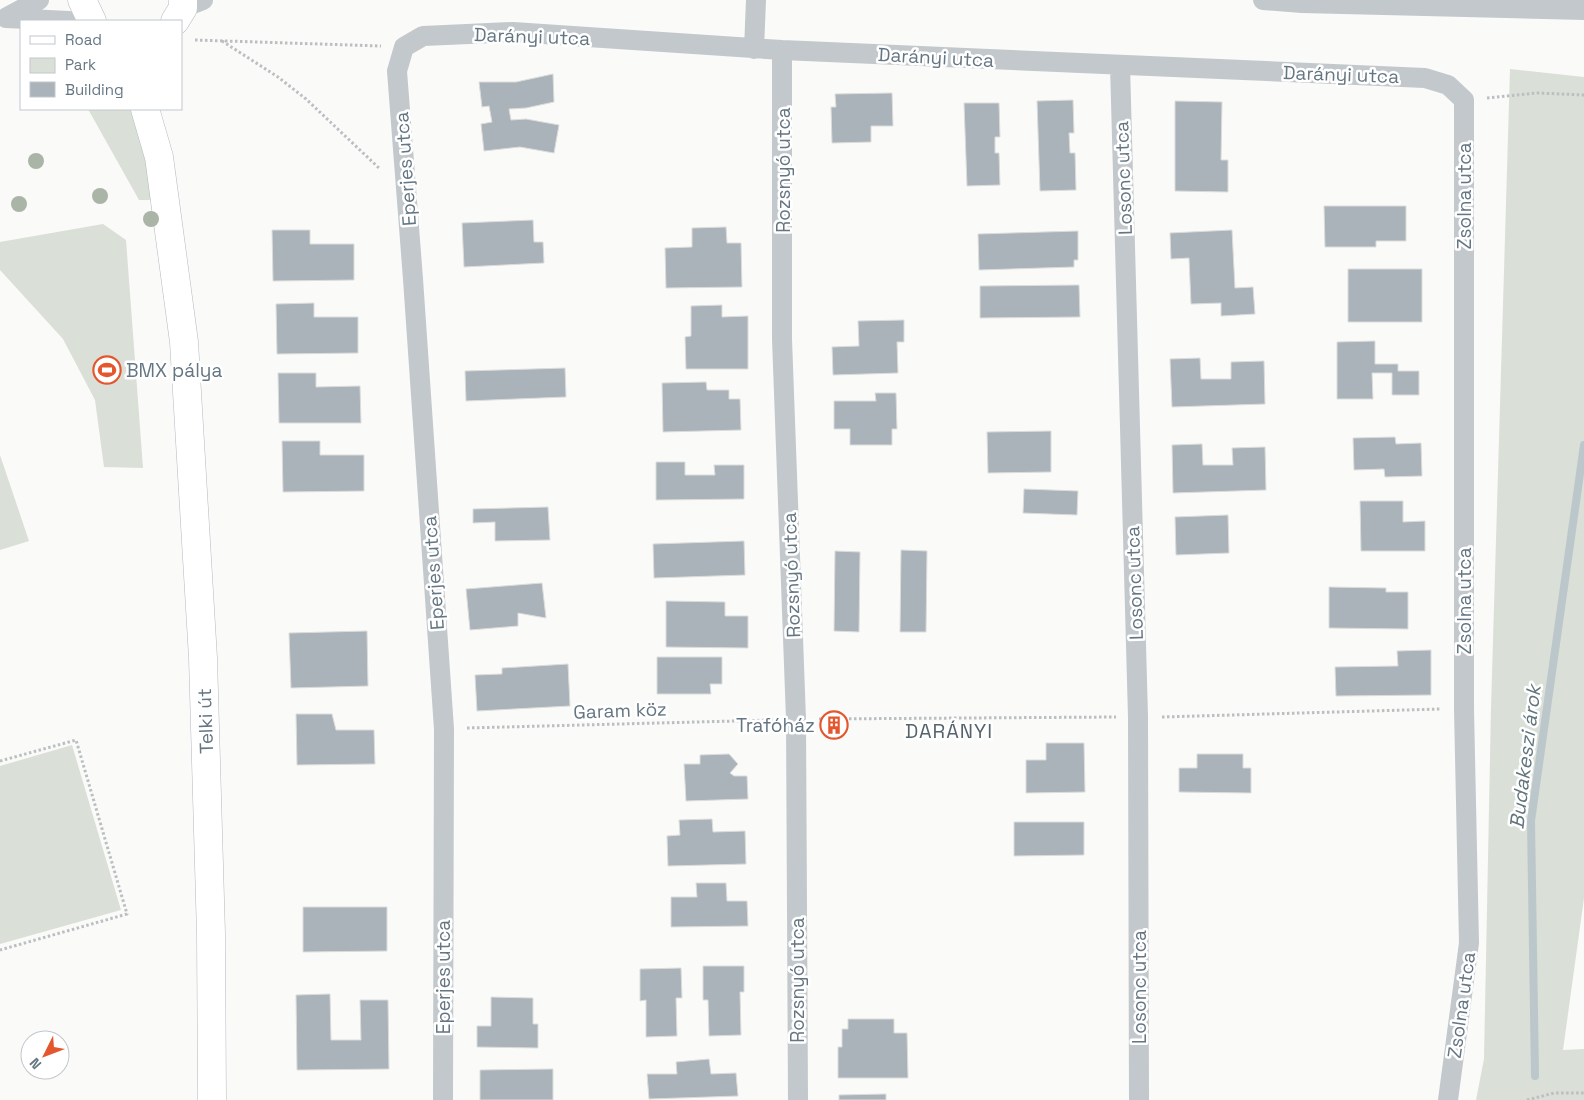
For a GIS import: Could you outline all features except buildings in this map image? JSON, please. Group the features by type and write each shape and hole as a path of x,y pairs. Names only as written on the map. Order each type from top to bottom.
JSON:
{"main road":[{"path":"82,0 92,20"},
{"path":"145,110 159,157"},
{"path":"159,157 162,110"},
{"name":"Telki út","path":"159,157 184,342 203,658 211,934 212,1100"}],"street":[{"path":"3,19 39,0"},
{"path":"754,48 756,0"},
{"path":"1263,0 1584,10"},
{"path":"3,19 36,20"},
{"name":"Darányi utca","path":"404,47 423,36 513,32 782,50 1425,78 1448,85 1464,100"},
{"name":"Eperjes utca","path":"404,47 397,71 444,729 443,1100"},
{"name":"Rozsnyó utca","path":"782,50 782,339 796,719 798,1100"},
{"name":"Losonc utca","path":"1120,65 1138,717 1139,1100"},
{"name":"Zsolna utca","path":"1448,1100 1470,944 1464,709 1464,100"}],"path":[{"path":"186,13 195,40 404,47"},
{"path":"222,40 278,77 306,99 383,171 407,198"},
{"path":"1464,100 1538,93 1584,96"},
{"name":"Garam köz","path":"444,729 796,719"},
{"path":"0,761 76,740 127,914 0,950"},
{"path":"1527,1100 1554,1092 1584,1093"}],"green space":[{"path":"1510,69 1584,77 1584,898 1563,1050 1584,1049 1584,1100 1476,1100 1484,1059 1491,708"},
{"path":"89,110 134,110 155,200 139,200"},
{"name":"BMX pálya","path":"103,224 126,240 143,468 104,467 95,400 63,339 0,270 0,242"},
{"path":"0,455 29,541 0,550"},
{"path":"72,745 121,910 0,944 0,766"}],"waterway":[{"name":"Budakeszi árok","path":"1535,1076 1531,821 1584,445"}],"place":[{"name":"BMX pálya","path":"107,370"},
{"name":"Trafóház","path":"834,725"}],"district":[{"name":"DARÁNYI","path":"949,731"}]}
